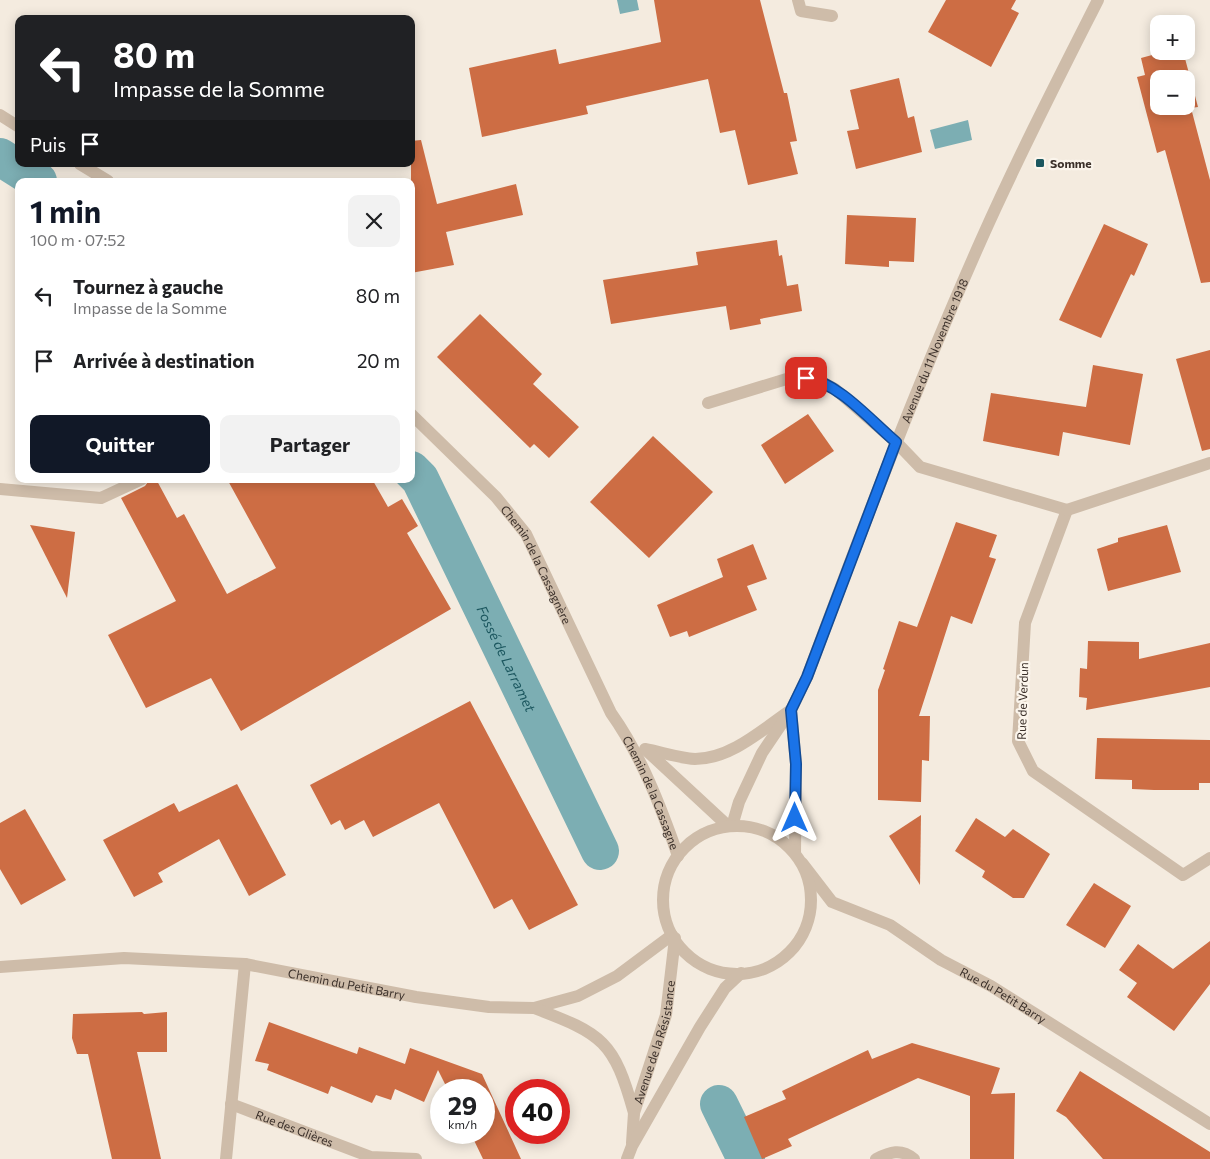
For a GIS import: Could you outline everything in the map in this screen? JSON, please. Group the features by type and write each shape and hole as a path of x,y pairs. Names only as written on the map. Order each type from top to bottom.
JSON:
{"street":[{"path":"798,0 800,11 832,16"},
{"name":"Avenue du 11 Novembre 1918","path":"730,826 762,753 791,710 807,677 896,442 986,229 1017,161 1098,0"},
{"path":"0,115 15,124"},
{"path":"85,167 103,178"},
{"path":"708,403 793,377 818,380 835,389 896,442 920,467 1067,510 1210,463"},
{"name":"Chemin de la Cassagnère","path":"415,418 496,497 526,534 611,713 629,739"},
{"path":"0,489 101,498 133,483"},
{"name":"Rue de Verdun","path":"1067,510 1025,623 1018,741 1033,771 1183,875 1210,858"},
{"path":"645,749 695,759 713,756 744,742 791,710 796,764 798,858"},
{"name":"Chemin de la Cassagne","path":"629,739 645,749 730,826"},
{"name":"Chemin de la Cassagne","path":"629,739 678,856"},
{"path":"730,826 756,828 787,844 798,858 811,893 809,916 801,937 792,950 780,960 762,969 742,973 719,971 698,963 681,948 667,924 663,901 667,877 678,856 700,836 730,826"},
{"name":"Rue du Petit Barry","path":"798,858 832,902 890,925 941,960 991,986 1210,1124"},
{"name":"Chemin du Petit Barry","path":"0,968 124,958 245,964 416,997 489,1007 534,1008 578,996 617,976 673,937"},
{"name":"Avenue de la Résistance","path":"632,1146 634,1113 666,1015 673,937"},
{"path":"226,1159 245,964"},
{"name":"Avenue de la Résistance","path":"627,1159 632,1146 700,1027 725,988 742,973"},
{"path":"534,1008 580,1027 601,1040 610,1050 624,1076 634,1113"},
{"name":"Rue des Glières","path":"231,1104 371,1157 416,1159"},
{"path":"876,1159 892,1152 906,1153 914,1159"}],"water":[{"path":"617,0 637,0 639,10 620,14"},
{"path":"968,120 972,140 935,149 930,130"}],"building":[{"path":"654,0 760,0 784,93 787,93 797,141 790,142 798,174 748,185 735,130 720,133 708,79 586,106 588,114 482,137 469,68 556,49 559,64 661,42"},
{"path":"946,0 1016,0 1011,9 1019,13 991,67 928,32"},
{"path":"1150,56 1150,60 1185,60 1188,70 1150,70 1150,115 1193,115 1210,180 1210,282 1201,283 1165,150 1157,153 1137,77 1145,75 1141,58"},
{"path":"899,78 908,118 914,116 922,152 856,169 847,131 859,129 850,90"},
{"path":"1195,96 1198,107 1195,107"},
{"path":"421,140 437,204 516,184 523,215 446,232 454,265 415,272 415,178 411,178 411,167 415,167 415,141"},
{"path":"847,215 916,218 914,262 889,261 889,267 845,264"},
{"path":"1104,224 1148,244 1134,276 1131,274 1101,338 1059,320"},
{"path":"777,240 779,256 782,255 787,286 798,284 802,311 760,319 761,324 730,330 726,306 611,324 603,280 698,265 696,252"},
{"path":"480,314 542,374 533,384 579,427 549,458 534,444 530,448 437,357"},
{"path":"1210,350 1210,449 1202,451 1176,359"},
{"path":"1093,365 1143,374 1130,445 1063,432 1059,456 983,441 991,393 1086,407"},
{"path":"808,414 834,451 785,484 761,445"},
{"path":"653,436 713,492 649,558 590,502"},
{"path":"147,483 158,483 177,518 184,514 227,594 276,568 229,483 374,483 388,507 402,499 418,526 407,533 451,609 241,731 211,678 146,708 108,635 176,601 121,498 145,486"},
{"path":"956,522 997,535 989,557 996,559 972,624 951,616 919,716 930,716 929,761 922,760 921,802 878,800 878,690 885,670 883,669 899,621 917,627"},
{"path":"30,525 75,532 67,598"},
{"path":"1167,525 1181,572 1108,591 1097,549 1118,542 1118,538"},
{"path":"753,544 767,579 747,586 757,610 689,637 687,631 670,637 657,605 723,577 717,559"},
{"path":"1088,641 1139,642 1139,659 1210,643 1210,687 1086,710 1087,698 1079,697 1080,668 1087,669"},
{"path":"470,701 578,905 529,930 512,899 494,909 439,803 373,837 364,820 345,830 340,820 331,825 310,785"},
{"path":"1097,738 1210,740 1210,783 1199,783 1199,790 1154,790 1132,789 1132,780 1095,779"},
{"path":"237,784 286,875 249,896 219,839 158,873 163,882 134,897 103,840 174,803 179,812"},
{"path":"25,809 66,880 21,905 0,869 0,823"},
{"path":"921,815 920,885 889,836"},
{"path":"976,818 1005,837 1013,829 1050,854 1024,898 1013,898 982,877 985,871 955,851"},
{"path":"1094,883 1131,906 1105,948 1066,925"},
{"path":"1210,941 1210,984 1174,1031 1127,997 1137,983 1119,970 1138,944 1173,969"},
{"path":"142,1012 144,1014 167,1012 167,1052 137,1052 161,1159 112,1159 88,1054 77,1054 72,1038 73,1014"},
{"path":"269,1022 357,1054 359,1047 405,1064 410,1048 482,1074 484,1079 442,1079 438,1070 434,1079 430,1079 430,1088 424,1102 395,1089 391,1100 376,1095 372,1103 331,1086 328,1094 267,1070 269,1064 255,1061"},
{"path":"912,1043 1000,1068 991,1094 1015,1093 1014,1159 970,1159 970,1096 918,1078 788,1139 792,1146 762,1159 744,1117 786,1099 782,1091 868,1050 872,1059"},
{"path":"1080,1071 1210,1152 1210,1159 1103,1159 1066,1117 1056,1111"},
{"path":"495,1102 505,1124 505,1144 514,1144 521,1159 483,1159 476,1144 495,1144"}],"waterway":[{"name":"Fossé de Larramet","path":"0,157 15,166"},
{"name":"Fossé de Larramet","path":"16,167 33,178"},
{"name":"Fossé de Larramet","path":"415,474 420,479 600,851"},
{"name":"Fossé de Larramet","path":"719,1104 746,1159"}],"place":[{"name":"Somme","path":"1040,163"}],"route":[{"path":"795,818 796,764 791,710 807,677 896,442 835,389 818,380 806,378"}]}
